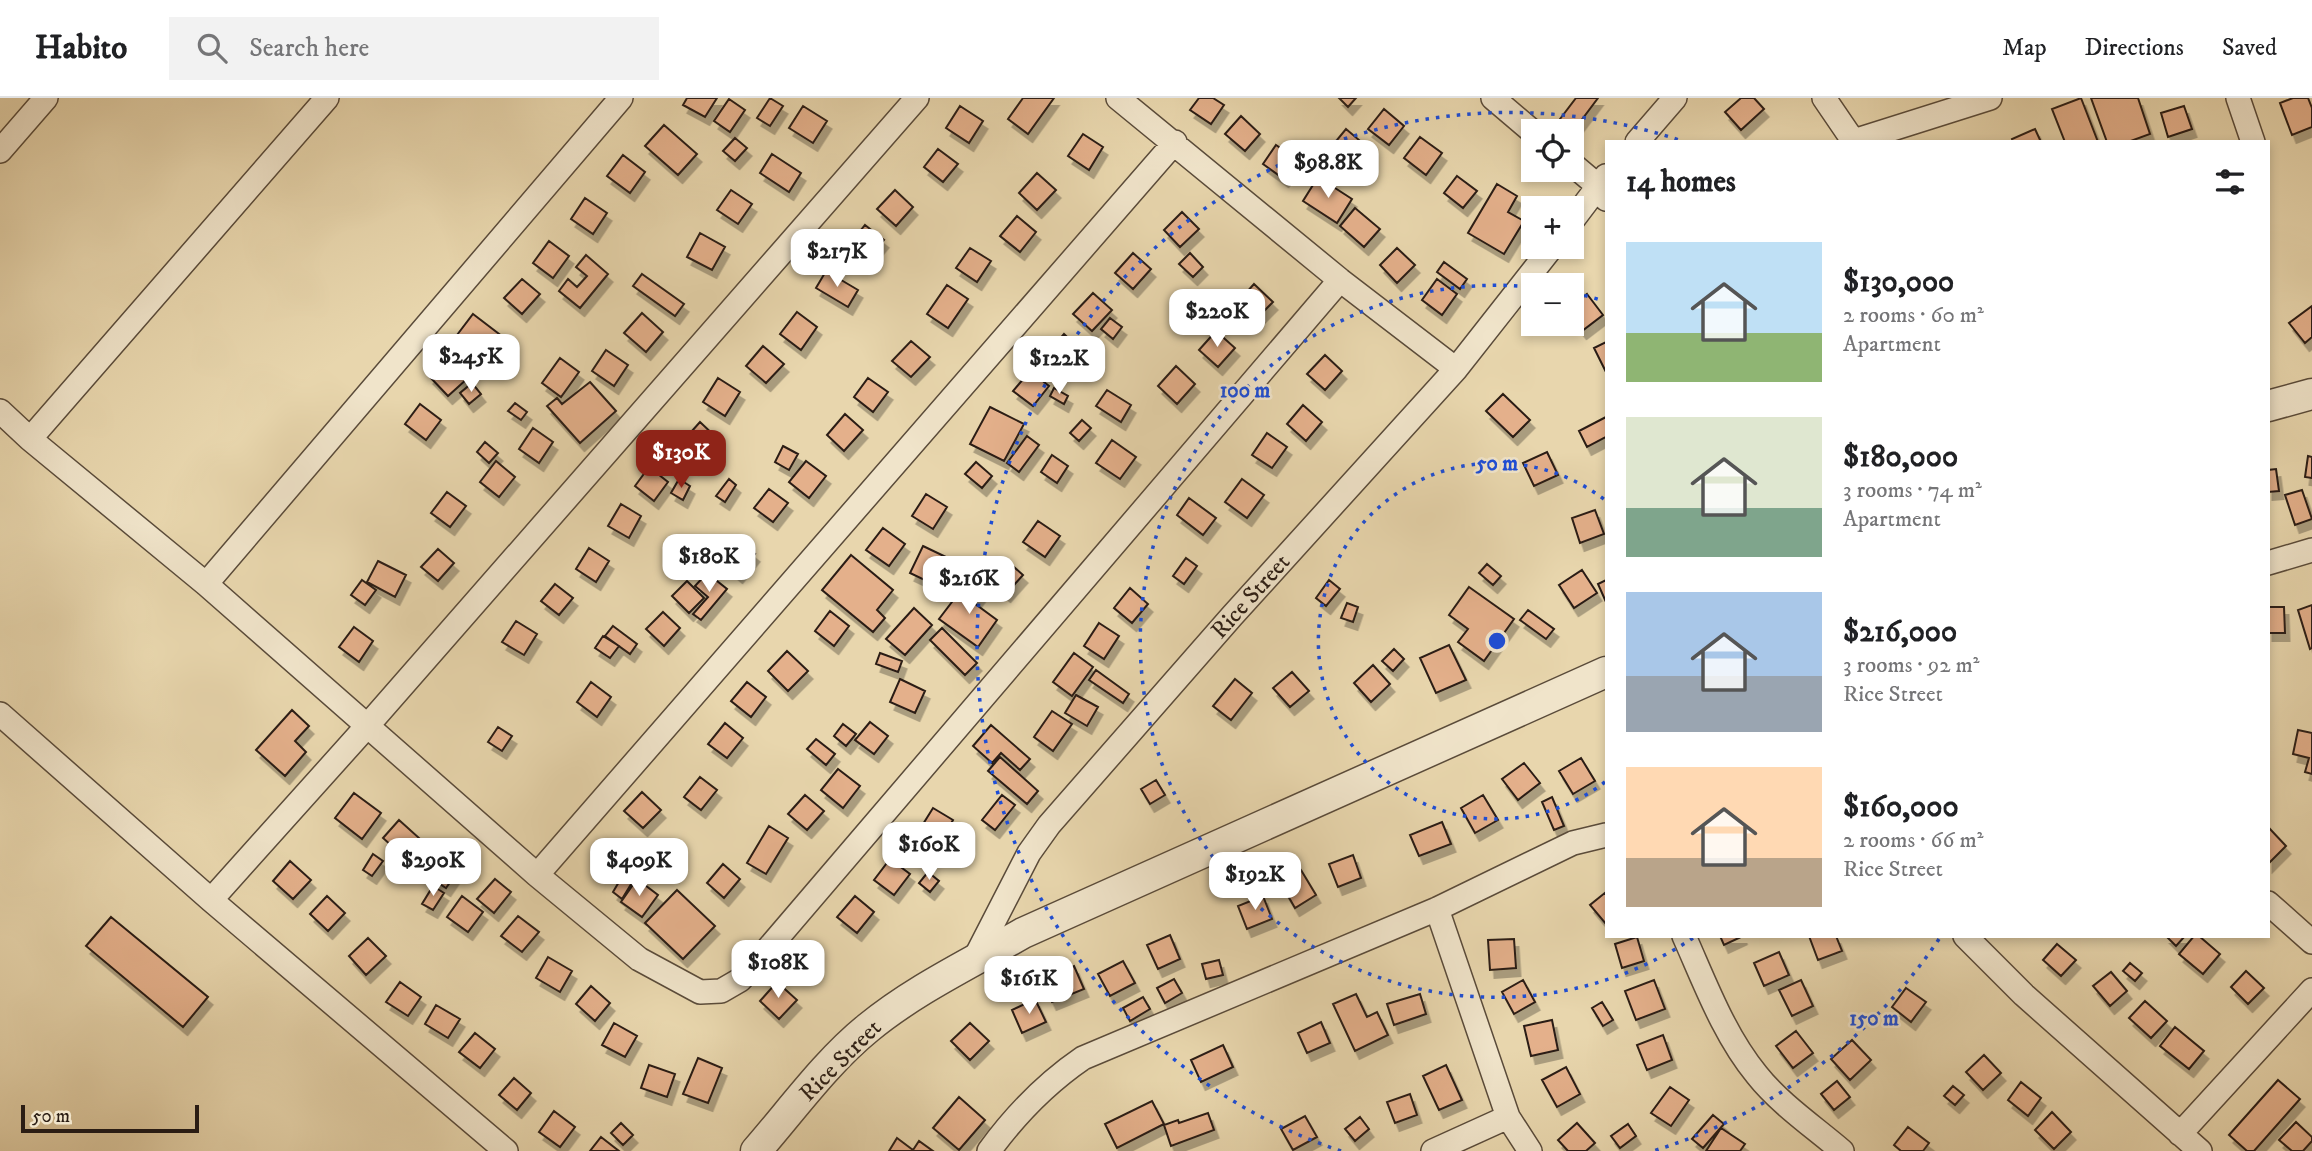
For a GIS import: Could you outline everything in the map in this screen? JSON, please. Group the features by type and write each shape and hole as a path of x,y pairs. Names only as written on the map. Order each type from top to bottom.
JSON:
{"street":[{"path":"0,151 46,98"},
{"path":"30,439 327,98"},
{"path":"206,584 621,98"},
{"path":"211,900 368,725 917,98"},
{"path":"1118,98 1175,142 1340,280 1456,369"},
{"path":"1493,98 1521,122"},
{"path":"1639,140 1675,98"},
{"path":"1824,98 1853,140"},
{"path":"1857,140 1990,98"},
{"path":"2238,98 2252,140"},
{"path":"537,875 1175,142"},
{"path":"1584,173 1604,187 1584,208"},
{"name":"Rice Street","path":"973,962 1018,871 1049,825 1232,616 1456,369 1543,259"},
{"path":"0,411 30,439 206,584 537,875 639,959 700,992 721,991 740,980 1340,280"},
{"path":"2270,405 2312,394"},
{"path":"2270,562 2312,550"},
{"name":"Rice Street","path":"756,1151 846,1047 866,1029 889,1011 973,962 1036,928 1605,672"},
{"path":"0,714 211,900 506,1151"},
{"path":"989,1151 1030,1100 1057,1075 1083,1058 1437,909 1573,844 1605,835"},
{"path":"2270,905 2312,942"},
{"path":"1437,909 1507,1117 1530,1151"},
{"path":"1685,938 1729,1030 1757,1076 1842,1151"},
{"path":"1967,938 2024,995 2200,1151"},
{"path":"2180,1134 2312,990"},
{"path":"1433,1151 1507,1117"}],"building":[{"path":"687,98 717,98 705,117 683,105"},
{"path":"770,98 783,106 770,126 757,118"},
{"path":"1023,98 1054,98 1028,134 1008,119"},
{"path":"1199,98 1213,98 1224,105 1211,124 1190,110"},
{"path":"1339,98 1356,98 1348,107"},
{"path":"1576,98 1598,98 1582,119 1560,119"},
{"path":"1741,98 1754,98 1764,109 1741,130 1725,112"},
{"path":"2081,98 2097,140 2064,140 2052,109"},
{"path":"2091,98 2138,98 2150,134 2134,140 2106,140"},
{"path":"2293,98 2308,98 2312,108 2312,127 2292,135 2280,103"},
{"path":"729,99 745,110 730,132 714,121"},
{"path":"803,106 827,121 813,143 789,128"},
{"path":"960,106 983,121 969,143 946,128"},
{"path":"2184,106 2192,129 2168,137 2161,113"},
{"path":"1384,109 1404,126 1389,145 1368,129"},
{"path":"1241,116 1260,134 1245,151 1225,134"},
{"path":"664,125 697,154 678,175 645,146"},
{"path":"1346,129 1359,140 1345,156 1332,146"},
{"path":"2035,129 2040,140 2012,140"},
{"path":"1083,134 1103,147 1089,170 1068,156"},
{"path":"1420,137 1442,153 1426,175 1404,158"},
{"path":"735,138 747,148 735,161 723,151"},
{"path":"1276,145 1298,160 1284,179 1263,164"},
{"path":"938,149 958,164 943,182 924,167"},
{"path":"772,154 801,173 789,192 760,173"},
{"path":"623,155 645,172 630,193 607,176"},
{"path":"1037,173 1056,190 1037,210 1019,193"},
{"path":"1457,176 1477,191 1463,208 1444,193"},
{"path":"1318,177 1352,199 1337,223 1303,201"},
{"path":"1497,184 1517,196 1508,212 1521,219 1521,226 1504,254 1468,233"},
{"path":"731,190 752,204 738,224 717,210"},
{"path":"895,190 913,207 896,226 877,209"},
{"path":"585,198 607,213 593,234 571,219"},
{"path":"1355,208 1380,229 1364,247 1340,226"},
{"path":"1182,212 1199,229 1180,247 1164,230"},
{"path":"1017,216 1036,232 1020,252 1000,236"},
{"path":"865,225 884,240 867,260 849,245"},
{"path":"700,233 725,247 712,270 687,257"},
{"path":"549,241 569,256 553,278 533,263"},
{"path":"970,248 991,261 977,282 956,268"},
{"path":"1397,248 1415,265 1397,283 1380,265"},
{"path":"1133,253 1151,269 1133,289 1115,273"},
{"path":"1190,253 1203,267 1193,277 1179,264"},
{"path":"586,255 608,274 580,308 559,291 568,279 577,287 587,276 576,267"},
{"path":"1444,262 1467,279 1460,289 1437,272"},
{"path":"826,271 858,290 848,307 816,288"},
{"path":"642,274 684,304 675,316 633,286"},
{"path":"522,279 540,294 522,314 504,298"},
{"path":"1437,279 1457,294 1442,315 1422,300"},
{"path":"1254,284 1273,302 1256,319 1238,302"},
{"path":"947,285 968,299 948,328 927,314"},
{"path":"1093,293 1112,310 1092,331 1073,314"},
{"path":"1587,294 1603,315 1584,329 1584,296"},
{"path":"2312,306 2312,337 2305,343 2289,323"},
{"path":"797,312 817,327 801,350 780,334"},
{"path":"642,313 663,332 646,352 624,333"},
{"path":"473,314 503,337 488,358 457,335"},
{"path":"1110,318 1122,327 1113,339 1101,329"},
{"path":"1216,331 1235,348 1218,367 1199,350"},
{"path":"1064,334 1081,350 1063,370 1046,355"},
{"path":"911,341 930,357 911,377 892,361"},
{"path":"1605,342 1605,370 1594,348"},
{"path":"763,346 784,364 766,383 746,366"},
{"path":"606,350 628,365 614,386 592,371"},
{"path":"1325,355 1342,371 1325,390 1307,374"},
{"path":"449,358 468,378 448,396 429,376"},
{"path":"560,358 579,372 561,397 542,383"},
{"path":"1176,366 1195,384 1177,404 1158,386"},
{"path":"1030,371 1049,386 1033,406 1013,391"},
{"path":"718,378 740,392 725,416 703,402"},
{"path":"868,378 888,392 873,412 854,397"},
{"path":"590,382 616,411 580,443 547,406 557,398 562,404"},
{"path":"472,383 481,394 469,404 460,393"},
{"path":"1054,388 1068,396 1064,404 1050,396"},
{"path":"1107,390 1131,405 1121,422 1096,406"},
{"path":"1503,394 1530,420 1513,437 1486,411"},
{"path":"515,403 527,412 521,420 508,411"},
{"path":"420,404 441,420 426,440 405,424"},
{"path":"1303,405 1322,422 1306,441 1287,424"},
{"path":"990,407 1024,424 1004,461 970,444"},
{"path":"845,414 863,430 844,451 827,435"},
{"path":"1605,418 1605,438 1587,447 1579,431"},
{"path":"1082,420 1091,428 1079,441 1070,433"},
{"path":"700,422 719,440 694,467 675,450"},
{"path":"533,428 553,442 539,463 519,449"},
{"path":"1267,433 1287,447 1272,468 1252,455"},
{"path":"1027,436 1039,445 1019,472 1007,463"},
{"path":"1112,440 1136,457 1120,479 1096,463"},
{"path":"485,442 498,453 489,463 477,452"},
{"path":"783,446 798,454 789,470 775,462"},
{"path":"1547,452 1558,475 1534,486 1523,463"},
{"path":"1052,455 1068,466 1057,483 1041,472"},
{"path":"2308,456 2312,457 2312,478 2305,477"},
{"path":"496,461 515,477 499,497 480,482"},
{"path":"806,461 826,476 809,498 789,482"},
{"path":"976,462 992,476 982,488 965,474"},
{"path":"649,467 668,482 654,501 635,486"},
{"path":"2276,469 2279,491 2270,492 2270,470"},
{"path":"679,479 690,486 683,500 671,493"},
{"path":"729,479 736,485 725,502 716,496"},
{"path":"1242,479 1264,495 1247,518 1225,502"},
{"path":"769,489 788,503 773,522 754,508"},
{"path":"2302,490 2312,519 2295,525 2285,495"},
{"path":"447,492 466,506 450,527 431,513"},
{"path":"926,494 947,507 933,529 912,516"},
{"path":"1189,498 1216,518 1203,535 1177,515"},
{"path":"621,504 641,516 629,538 608,526"},
{"path":"1595,510 1604,534 1580,543 1572,518"},
{"path":"1038,521 1060,536 1045,557 1023,542"},
{"path":"883,528 905,544 889,566 866,550"},
{"path":"735,538 755,554 738,575 718,558"},
{"path":"923,546 946,557 933,584 910,573"},
{"path":"589,548 609,561 596,582 576,569"},
{"path":"438,549 454,563 438,581 421,567"},
{"path":"851,555 893,590 877,610 885,618 873,632 822,590"},
{"path":"1186,558 1197,566 1184,584 1173,576"},
{"path":"1005,559 1023,575 1006,594 988,578"},
{"path":"378,561 406,575 395,597 367,582"},
{"path":"1487,564 1501,576 1493,585 1479,573"},
{"path":"1582,570 1597,593 1574,608 1559,585"},
{"path":"707,573 727,589 701,620 693,614 708,597 695,586"},
{"path":"362,580 376,590 365,605 351,595"},
{"path":"1329,580 1340,589 1326,606 1316,598"},
{"path":"1605,580 1605,600 1598,584"},
{"path":"687,581 704,598 689,613 672,596"},
{"path":"968,581 982,592 974,603 997,620 978,647 939,619"},
{"path":"555,584 573,598 559,615 541,601"},
{"path":"1469,587 1514,619 1484,661 1458,642 1468,629 1449,615"},
{"path":"1130,588 1148,604 1132,623 1114,608"},
{"path":"1347,603 1358,607 1353,622 1341,618"},
{"path":"2312,605 2312,648 2310,649 2298,610"},
{"path":"2270,607 2284,607 2285,633 2270,633"},
{"path":"914,608 932,625 905,655 886,639"},
{"path":"1528,610 1554,629 1546,639 1520,620"},
{"path":"830,611 849,626 834,646 815,631"},
{"path":"663,612 680,628 664,646 646,629"},
{"path":"516,621 537,634 524,655 502,642"},
{"path":"1099,623 1119,636 1104,659 1084,646"},
{"path":"613,626 637,644 630,654 605,636"},
{"path":"354,627 373,641 359,662 339,647"},
{"path":"942,628 977,663 965,675 930,640"},
{"path":"603,636 619,646 610,658 595,648"},
{"path":"1449,645 1466,680 1436,693 1420,658"},
{"path":"1394,649 1404,659 1393,671 1382,661"},
{"path":"787,651 808,671 788,691 768,671"},
{"path":"880,653 902,661 898,672 876,664"},
{"path":"1074,653 1093,667 1072,696 1053,682"},
{"path":"1373,665 1390,684 1371,702 1354,683"},
{"path":"1096,670 1129,694 1123,703 1089,680"},
{"path":"1292,672 1309,691 1290,707 1273,688"},
{"path":"900,679 925,691 915,713 890,702"},
{"path":"1235,679 1252,693 1231,720 1213,706"},
{"path":"591,682 611,697 597,717 577,702"},
{"path":"747,682 766,697 751,717 731,701"},
{"path":"1076,695 1098,707 1087,726 1065,713"},
{"path":"292,710 309,726 295,741 306,752 285,776 256,750"},
{"path":"1052,711 1072,724 1053,751 1034,737"},
{"path":"870,722 888,736 874,754 855,740"},
{"path":"725,723 743,738 727,758 708,744"},
{"path":"843,724 856,734 846,746 834,736"},
{"path":"991,725 1030,759 1020,770 1001,753 992,763 973,746"},
{"path":"498,727 512,736 502,751 488,742"},
{"path":"2298,730 2312,733 2312,774 2305,772 2309,758 2293,754"},
{"path":"816,739 835,754 826,765 807,749"},
{"path":"1000,757 1038,791 1027,804 988,771"},
{"path":"1581,758 1595,781 1573,794 1559,771"},
{"path":"1524,763 1540,783 1518,800 1502,779"},
{"path":"838,769 860,786 843,808 821,790"},
{"path":"700,777 717,790 701,810 684,797"},
{"path":"1156,780 1165,795 1150,804 1141,789"},
{"path":"642,792 661,810 643,828 624,811"},
{"path":"354,793 381,813 362,839 335,818"},
{"path":"805,795 824,811 807,830 788,814"},
{"path":"1002,795 1015,805 995,830 982,820"},
{"path":"1483,795 1498,820 1475,833 1461,808"},
{"path":"1552,797 1564,826 1554,830 1542,802"},
{"path":"933,808 953,820 941,841 920,829"},
{"path":"399,820 419,838 403,856 383,838"},
{"path":"1442,822 1451,844 1419,856 1410,835"},
{"path":"769,826 788,838 766,874 747,863"},
{"path":"2270,829 2286,846 2270,862"},
{"path":"629,843 645,855 636,867 620,854"},
{"path":"373,854 383,861 372,876 363,870"},
{"path":"439,855 459,869 446,888 425,874"},
{"path":"1353,855 1361,878 1338,887 1329,864"},
{"path":"890,859 910,874 894,895 874,880"},
{"path":"290,861 311,880 293,899 273,881"},
{"path":"723,864 740,879 724,898 707,883"},
{"path":"626,870 636,876 622,899 613,892"},
{"path":"1301,870 1316,895 1295,908 1280,882"},
{"path":"928,872 939,881 930,892 919,883"},
{"path":"495,879 511,892 494,913 477,899"},
{"path":"637,879 658,895 642,917 621,902"},
{"path":"433,886 444,893 433,910 422,904"},
{"path":"677,890 715,926 683,959 645,923"},
{"path":"1605,893 1605,923 1590,905"},
{"path":"327,896 345,913 328,931 310,914"},
{"path":"462,896 483,912 468,932 447,917"},
{"path":"855,896 874,912 857,933 837,917"},
{"path":"1263,896 1272,919 1247,929 1238,906"},
{"path":"518,916 539,932 522,952 501,936"},
{"path":"111,917 208,997 183,1027 86,946"},
{"path":"1170,935 1180,959 1158,969 1147,945"},
{"path":"368,938 386,956 366,975 349,956"},
{"path":"1637,938 1644,961 1622,968 1615,944"},
{"path":"1721,938 1739,938 1724,945"},
{"path":"1810,938 1837,938 1842,951 1818,960"},
{"path":"2168,938 2183,938 2176,946"},
{"path":"2192,938 2201,938 2220,954 2203,974 2179,954"},
{"path":"1514,939 1516,968 1490,970 1488,940"},
{"path":"2057,944 2076,960 2061,976 2043,960"},
{"path":"1779,952 1789,975 1764,986 1754,963"},
{"path":"548,957 572,971 560,992 536,978"},
{"path":"1219,960 1223,975 1206,979 1202,964"},
{"path":"1123,961 1135,983 1110,996 1098,974"},
{"path":"2130,963 2142,973 2135,981 2123,971"},
{"path":"1074,966 1084,989 1052,1002 1042,980"},
{"path":"2246,971 2264,988 2248,1004 2231,987"},
{"path":"2111,972 2127,991 2110,1006 2093,986"},
{"path":"1174,979 1182,993 1165,1003 1157,988"},
{"path":"1523,980 1535,1002 1514,1014 1502,992"},
{"path":"1654,980 1665,1009 1636,1020 1625,991"},
{"path":"1801,980 1813,1006 1792,1016 1779,990"},
{"path":"400,982 421,997 408,1016 386,1002"},
{"path":"777,982 797,1000 779,1019 760,1001"},
{"path":"591,986 610,1003 595,1021 576,1004"},
{"path":"1906,988 1926,1002 1911,1022 1892,1007"},
{"path":"1356,994 1367,1017 1377,1012 1388,1035 1355,1051 1333,1004"},
{"path":"1420,994 1426,1014 1394,1025 1387,1004"},
{"path":"1143,997 1150,1009 1130,1021 1123,1008"},
{"path":"1035,999 1046,1022 1022,1033 1012,1010"},
{"path":"2145,1001 2167,1021 2151,1038 2129,1018"},
{"path":"1602,1002 1613,1020 1603,1026 1592,1008"},
{"path":"436,1005 460,1019 448,1038 425,1024"},
{"path":"1552,1020 1558,1050 1531,1056 1524,1026"},
{"path":"1321,1022 1330,1043 1307,1053 1298,1033"},
{"path":"614,1023 637,1036 625,1057 602,1045"},
{"path":"970,1023 989,1041 970,1060 951,1041"},
{"path":"2175,1027 2204,1051 2189,1069 2160,1046"},
{"path":"1796,1031 1813,1053 1793,1068 1776,1046"},
{"path":"475,1033 495,1049 480,1068 459,1052"},
{"path":"1663,1035 1672,1060 1647,1070 1637,1045"},
{"path":"1852,1040 1871,1060 1850,1080 1831,1059"},
{"path":"1223,1045 1233,1067 1201,1082 1191,1060"},
{"path":"1984,1055 2001,1073 1983,1090 1966,1072"},
{"path":"698,1058 722,1068 708,1103 683,1094"},
{"path":"649,1065 675,1074 667,1097 641,1088"},
{"path":"1446,1065 1462,1100 1439,1110 1423,1076"},
{"path":"1566,1067 1580,1094 1557,1107 1542,1080"},
{"path":"514,1078 531,1093 517,1110 499,1095"},
{"path":"2278,1080 2300,1099 2254,1151 2247,1151 2229,1135"},
{"path":"1837,1081 1850,1097 1834,1110 1821,1094"},
{"path":"2021,1082 2041,1098 2028,1116 2008,1100"},
{"path":"1953,1086 1964,1095 1955,1105 1944,1096"},
{"path":"1670,1087 1689,1100 1671,1126 1651,1113"},
{"path":"1410,1094 1417,1115 1395,1123 1387,1102"},
{"path":"959,1097 985,1120 959,1150 933,1128"},
{"path":"1152,1101 1164,1124 1117,1148 1105,1124"},
{"path":"554,1111 575,1127 560,1147 539,1132"},
{"path":"2052,1112 2071,1132 2054,1149 2035,1130"},
{"path":"1208,1113 1214,1130 1171,1146 1164,1125"},
{"path":"1713,1115 1724,1124 1703,1148 1692,1139"},
{"path":"1305,1116 1317,1137 1293,1150 1281,1129"},
{"path":"1360,1117 1369,1129 1355,1141 1345,1129"},
{"path":"2296,1122 2312,1137 2312,1141 2303,1151 2292,1151 2279,1140"},
{"path":"621,1123 633,1135 623,1145 611,1133"},
{"path":"1577,1123 1595,1143 1586,1151 1568,1151 1558,1140"},
{"path":"1628,1124 1636,1136 1620,1148 1611,1136"},
{"path":"1908,1127 1929,1143 1923,1151 1901,1151 1894,1145"},
{"path":"1721,1128 1745,1144 1740,1151 1706,1151"},
{"path":"601,1137 619,1151 590,1151"},
{"path":"897,1138 913,1150 919,1141 933,1151 889,1151"}]}
